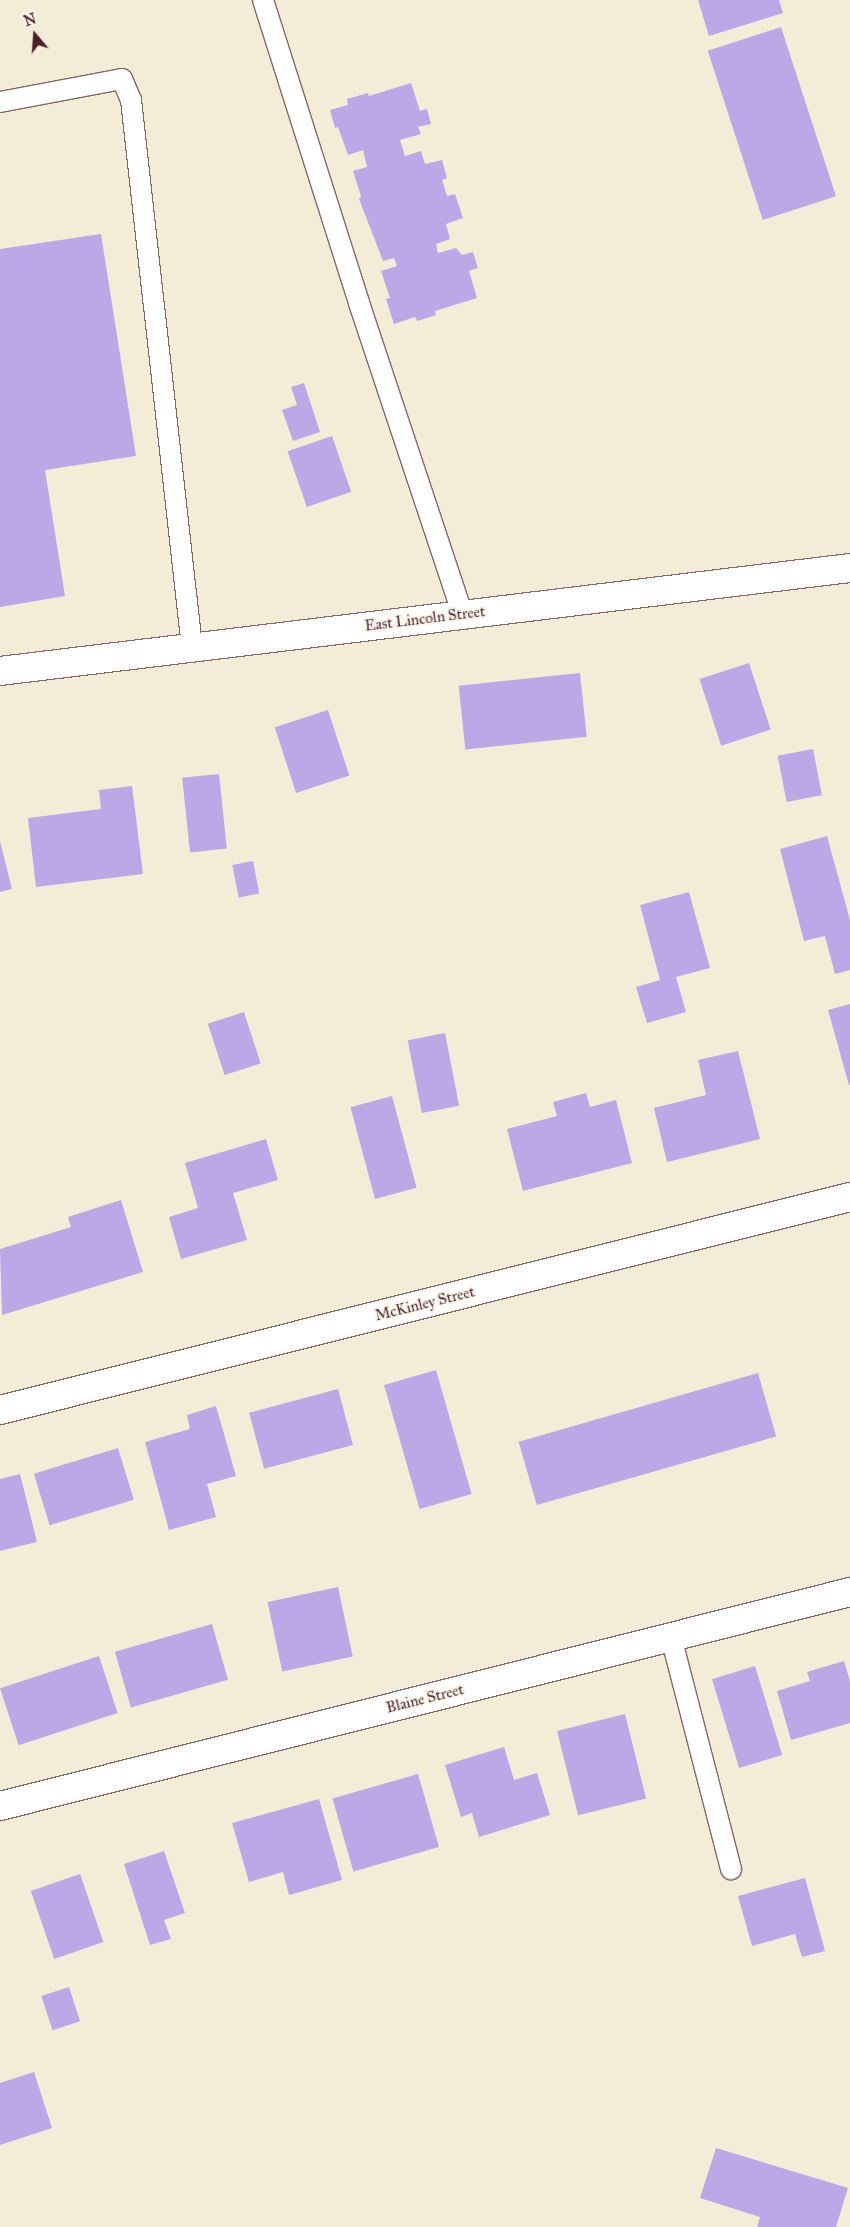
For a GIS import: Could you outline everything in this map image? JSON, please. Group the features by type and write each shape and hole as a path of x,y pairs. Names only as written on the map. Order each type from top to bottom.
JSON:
{"street":[{"name":"East Lincoln Street","path":"0,671 850,568"},
{"name":"McKinley Street","path":"0,1410 850,1197"},
{"name":"Blaine Street","path":"0,1806 850,1592"}],"lane":[{"path":"263,0 359,303 462,615"},
{"path":"0,102 122,79 131,100 192,647"},
{"path":"671,1638 731,1870"}],"building":[{"path":"698,0 779,0 783,13 709,36"},
{"path":"781,27 836,196 763,220 708,51"},
{"path":"411,83 420,111 427,109 431,124 418,127 421,134 400,140 405,156 421,151 425,164 442,160 447,178 442,180 447,196 455,194 463,218 446,224 450,239 436,244 438,253 456,248 462,255 473,252 478,268 469,271 477,298 435,311 436,315 417,321 415,317 394,324 386,299 390,298 381,271 397,266 394,258 383,261 359,199 361,196 353,171 367,167 363,150 348,155 338,127 335,128 330,110 348,105 347,99 368,93 369,96"},
{"path":"101,234 136,456 45,470 65,596 0,607 0,249"},
{"path":"304,383 320,432 293,441 282,410 297,405 291,387"},
{"path":"332,436 351,492 307,507 288,451"},
{"path":"749,663 771,730 721,746 700,679"},
{"path":"580,673 587,737 465,749 459,686"},
{"path":"328,710 349,776 296,793 275,727"},
{"path":"813,749 822,795 787,802 778,756"},
{"path":"219,774 227,849 190,852 182,778"},
{"path":"132,786 143,874 36,887 28,818 101,809 99,790"},
{"path":"827,836 850,920 850,970 835,974 825,936 804,941 780,849"},
{"path":"0,841 12,889 0,892"},
{"path":"253,861 259,893 239,897 232,865"},
{"path":"689,892 710,968 676,977 686,1012 647,1023 636,987 660,980 640,905"},
{"path":"850,1004 850,1085 849,1085 828,1010"},
{"path":"244,1012 261,1063 225,1075 208,1024"},
{"path":"445,1033 459,1106 422,1113 408,1040"},
{"path":"738,1051 760,1139 667,1162 654,1108 706,1095 698,1060"},
{"path":"586,1093 590,1107 616,1100 632,1163 523,1191 507,1129 557,1116 553,1102"},
{"path":"392,1096 417,1188 375,1199 350,1107"},
{"path":"266,1139 278,1180 233,1193 247,1240 181,1259 169,1217 198,1208 185,1163"},
{"path":"121,1200 143,1272 2,1315 0,1249 71,1227 68,1217"},
{"path":"436,1370 472,1494 420,1509 384,1385"},
{"path":"758,1373 776,1436 537,1505 519,1442"},
{"path":"338,1389 353,1445 264,1469 249,1413"},
{"path":"216,1406 236,1476 207,1484 216,1517 169,1530 145,1442 190,1429 187,1415"},
{"path":"118,1448 134,1500 50,1525 34,1474"},
{"path":"20,1474 37,1542 0,1551 0,1479"},
{"path":"338,1587 353,1656 282,1671 268,1602"},
{"path":"212,1624 228,1680 131,1708 115,1652"},
{"path":"99,1656 118,1713 19,1745 0,1688"},
{"path":"844,1661 850,1681 850,1723 791,1740 777,1691 810,1681 807,1672"},
{"path":"755,1666 782,1755 739,1768 712,1679"},
{"path":"625,1714 646,1798 578,1815 557,1731"},
{"path":"504,1747 514,1780 537,1773 550,1815 479,1837 472,1813 461,1817 445,1765"},
{"path":"418,1774 439,1847 353,1872 332,1799"},
{"path":"319,1799 342,1880 289,1895 283,1872 249,1882 232,1823"},
{"path":"164,1851 185,1913 164,1920 171,1939 150,1945 124,1864"},
{"path":"80,1874 103,1942 54,1959 31,1891"},
{"path":"805,1878 825,1951 802,1957 795,1934 752,1946 738,1896"},
{"path":"69,1987 80,2021 53,2030 41,1996"},
{"path":"34,2072 52,2128 0,2145 0,2083"},
{"path":"716,2148 848,2188 836,2227 757,2227 760,2217 700,2198"}]}
